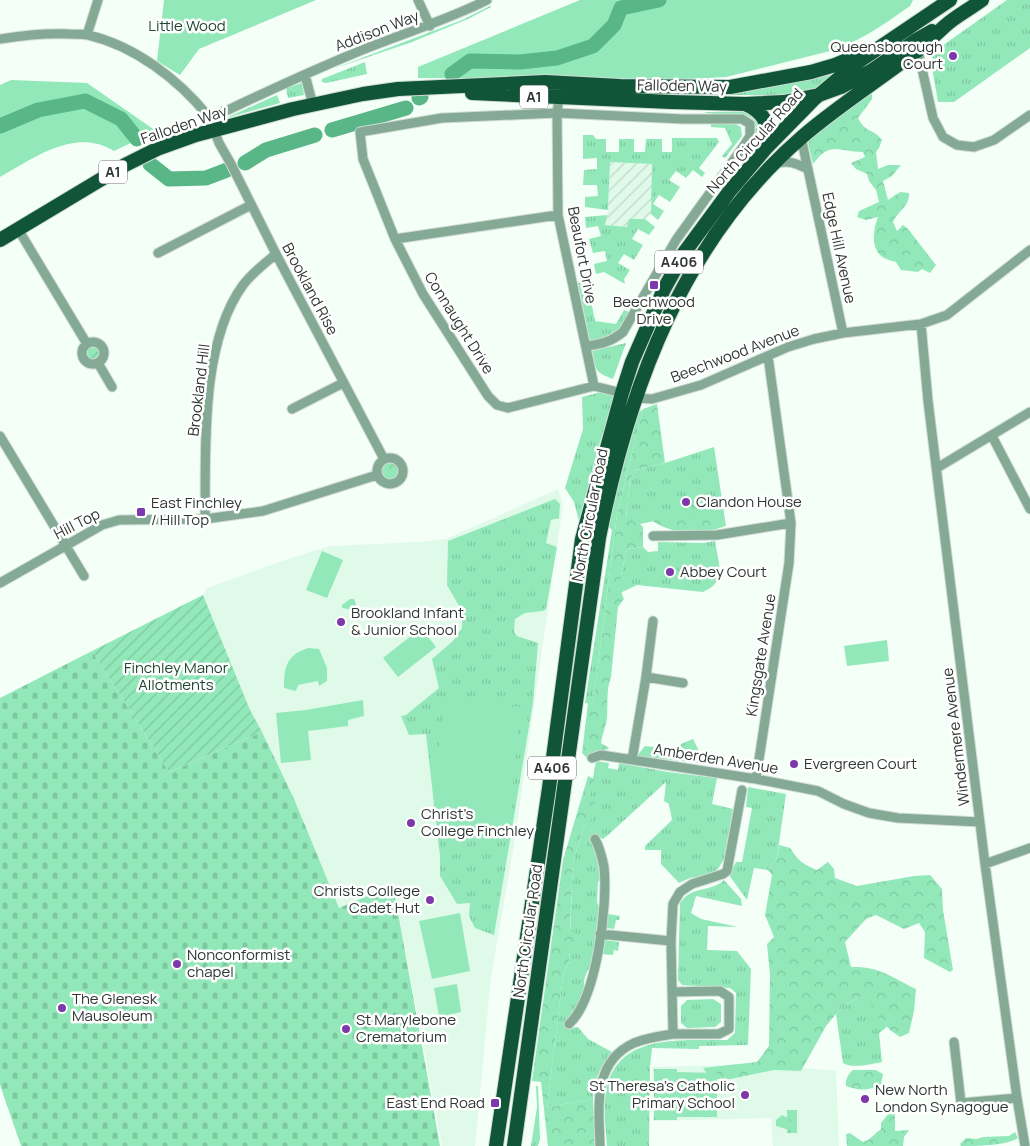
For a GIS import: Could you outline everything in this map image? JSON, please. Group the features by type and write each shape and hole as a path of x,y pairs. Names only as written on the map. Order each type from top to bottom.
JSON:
{"highway":[{"name":"North Circular Road","path":"496,1146 549,788 582,538 622,393 645,331 664,289 684,253 729,192 766,148 819,95 858,62 950,0"},
{"name":"North Circular Road","path":"514,1146 598,538 611,480 635,398 657,340 677,296 724,222 751,188 801,137 918,51 946,25 982,0"},
{"name":"Falloden Way","path":"398,89 559,98 745,104 784,102 819,95 857,80 916,40 946,25"},
{"name":"Falloden Way","path":"0,240 131,162 157,149 214,130 313,104 398,89 545,82 620,86 730,87 812,72 882,45"},
{"path":"559,83 559,98"},
{"path":"745,104 757,110 765,119 768,133 766,148"}],"street":[{"path":"0,39 41,33 88,35 98,0"},
{"path":"418,0 430,26"},
{"name":"Addison Way","path":"88,35 125,48 151,64 183,88 208,116 228,110 362,50 460,14 486,0"},
{"path":"918,51 933,118 943,137 957,145 974,147 994,140 1030,115"},
{"path":"305,75 313,104"},
{"name":"Beaufort Drive","path":"559,98 557,113 558,215 594,386"},
{"path":"557,113 683,119 742,119 750,124 750,136 676,240 623,332 614,340 586,346"},
{"name":"Connaught Drive","path":"557,113 442,118 360,132 363,159 395,239 422,294 488,396 497,405 508,408 594,386 622,393"},
{"name":"Brookland Rise","path":"214,130 276,254 384,459"},
{"name":"Edge Hill Avenue","path":"801,137 843,333"},
{"path":"773,165 789,162 808,170"},
{"path":"158,253 251,205"},
{"path":"395,239 558,215"},
{"path":"18,229 88,344"},
{"name":"Beechwood Avenue","path":"635,398 652,399 702,385 788,347 843,333 920,324 947,315 1030,250"},
{"name":"Brookland Hill","path":"205,519 206,429 212,370 219,337 229,310 242,286 257,269 276,254"},
{"name":"Windermere Avenue","path":"920,324 985,864 1017,1098 1026,1146"},
{"path":"96,343 102,348 103,356 98,363 89,364 82,356 82,352 88,344 96,343"},
{"name":"Kingsgate Avenue","path":"756,779 789,563 791,523 768,356"},
{"path":"98,363 112,387"},
{"path":"292,409 344,383"},
{"path":"937,468 1030,412"},
{"path":"0,436 84,576"},
{"path":"992,436 1030,510"},
{"path":"391,458 398,461 403,468 402,476 397,482 390,484 382,482 378,475 377,468 384,459 391,458"},
{"path":"205,519 263,511 378,475"},
{"name":"Hill Top","path":"0,583 102,525 119,520 205,519"},
{"path":"653,536 717,535 791,523"},
{"path":"632,760 653,621"},
{"path":"646,677 683,683"},
{"name":"Amberden Avenue","path":"592,758 601,755 756,779 818,791 844,804 869,813 898,818 980,822"},
{"path":"672,1034 671,941 673,904 680,892 692,884 723,874 726,871 742,790"},
{"path":"569,1024 576,1018 593,977 600,934 605,889 600,849 595,838"},
{"path":"985,864 1030,848"},
{"path":"600,934 671,941"},
{"path":"600,1146 598,1093 605,1071 619,1052 634,1043 672,1034 719,1034 729,1029 729,997 720,991 672,992"},
{"path":"954,1042 961,1103 1017,1098"}],"shaded area":[{"path":"610,162 653,164 651,214 645,219 629,219 628,227 604,225 608,210"},
{"name":"Christ's College Finchley","path":"558,489 563,505 514,845 491,977 475,1146 442,1146 393,885 339,908 295,801 250,710 203,595 207,588 330,546 446,539"},
{"name":"St Theresa's Catholic Primary School","path":"760,1064 836,1071 839,1146 773,1146 771,1118 653,1121 652,1067"}],"green space":[{"name":"Little Wood","path":"164,0 316,0 199,49 180,75 157,61"},
{"path":"580,0 913,0 910,6 892,19 844,46 726,77 647,81 555,78 418,78 418,67"},
{"path":"1007,0 1030,0 1030,48 954,102 938,102 931,62 935,51"},
{"path":"490,6 468,19 412,42 333,69 462,20"},
{"path":"365,62 367,74 326,83 322,82 322,79"},
{"path":"841,67 817,88 782,95 710,95 749,91 797,81"},
{"path":"11,80 87,83 156,131 114,151 99,144 85,142 55,148 0,177 0,85"},
{"path":"302,83 304,95 288,98 286,88"},
{"path":"872,93 872,99 858,118 863,126 882,140 876,152 878,169 888,165 901,165 892,176 883,181 888,200 900,192 909,193 906,205 893,222 897,231 903,225 908,229 936,265 930,273 922,269 918,272 901,270 896,262 884,258 876,250 874,239 878,217 866,220 857,217 859,211 879,202 876,190 869,181 867,174 856,169 851,163 865,157 863,152 830,150 825,152 813,164 808,143 837,116"},
{"path":"277,95 280,103 226,118"},
{"path":"704,112 748,112 761,122 761,133 757,141 732,168 746,150 754,135 755,122 745,115"},
{"path":"711,123 734,123 741,127 742,136 725,158 722,156 732,144 725,128 711,127"},
{"path":"583,135 593,135 596,139 606,139 606,152 619,152 619,139 634,139 634,152 645,152 646,139 662,139 662,152 672,152 672,138 717,138 719,142 699,168 705,173 702,177 693,170 686,178 676,171 669,180 680,187 670,202 659,195 653,204 664,211 658,220 651,214 652,164 610,162 608,210 585,207 585,197 598,196 597,185 583,185 584,170 597,169 597,158 583,159"},
{"path":"607,215 605,225 627,227 629,219 645,219 655,227 649,235 638,229 632,239 643,245 634,260 624,254 618,263 630,270 624,279 625,284 604,272 596,274 594,264 607,261 605,251 593,253 589,239 601,236 598,226 586,228 585,217"},
{"path":"587,281 595,321 616,324 624,310 629,312 621,327 611,337 590,341 578,283"},
{"path":"626,343 613,379 597,370 592,351"},
{"path":"93,345 101,353 93,361 85,353"},
{"path":"608,392 613,396 613,403 599,445 579,521 574,502 565,488 583,429 582,397"},
{"path":"657,404 665,463 636,470 630,479 626,518 643,527 643,547 627,549 621,574 621,587 624,599 618,607 608,692 607,718 601,743 609,748 587,758 582,753 588,703 593,704 617,515 643,409"},
{"path":"643,409 617,515 593,704 585,703 612,530 608,526 617,484 639,412"},
{"path":"714,447 726,526 703,533 690,533 676,531 653,521 640,524 626,519 630,479 636,470"},
{"path":"390,462 397,464 399,471 397,478 390,480 383,478 381,471 383,464"},
{"path":"555,499 560,504 559,518 551,520 546,543 557,547 546,609 525,613 515,619 514,632 517,636 538,643 533,703 494,935 475,928 469,916 470,903 457,904 440,876 440,856 426,734 409,735 401,716 406,715 439,688 432,659 453,641 462,628 462,611 447,585 448,541"},
{"path":"655,513 664,516 689,513 709,516 713,513 719,516 721,524 706,531 687,532 678,531 653,521 644,523 642,515"},
{"path":"715,541 719,577 711,588 703,592 637,585 620,593 620,580 627,549 643,547 648,552 658,551 658,542 703,543"},
{"path":"322,551 343,560 327,598 306,590"},
{"name":"Finchley Manor Allotments","path":"203,595 250,710 262,732 169,772 92,651"},
{"path":"350,599 354,599 356,604 354,610 342,608 342,605"},
{"path":"421,628 436,647 398,677 383,658"},
{"path":"887,640 889,661 847,666 844,646"},
{"path":"308,648 319,649 327,668 327,681 319,686 318,681 298,685 296,691 284,688 286,668 291,658"},
{"path":"92,651 169,772 262,732 295,801 339,908 393,885 440,1146 21,1146 0,1085 0,698"},
{"path":"363,700 364,716 348,720 348,726 308,731 311,760 281,763 276,713"},
{"path":"444,700 520,707 509,828 432,821"},
{"path":"693,739 701,755 699,763 637,756 645,746 679,750 681,744"},
{"path":"596,761 609,763 608,768 618,770 619,763 717,778 712,804 733,809 724,859 718,869 709,875 690,878 679,883 661,864 661,850 645,850 645,846 672,820 669,804 664,801 666,782 603,839 596,835 590,840 596,848 600,879 598,882 597,902 599,907 592,964 585,977 585,990 574,1016 565,1024 569,1028 578,1027 588,1039 612,1052 598,1074 593,1099 547,1107 563,976 569,961 573,862 585,823"},
{"path":"588,776 594,779 590,796 595,802 595,809 589,824 585,823 573,862 570,929 580,938 577,950 569,953 569,961 563,976 547,1107 593,1099 595,1146 548,1146 541,1082 532,1081 563,860"},
{"path":"748,787 786,794 777,857 768,870 754,868 747,900 729,875 736,862 742,862 752,808 746,807"},
{"path":"779,845 790,848 801,862 817,870 828,862 834,869 835,878 857,886 930,875 942,889 943,910 953,970 950,972 924,958 925,932 919,923 904,929 876,915 866,919 845,942 851,967 877,970 916,989 909,1033 900,1037 890,1030 868,1001 861,996 842,1007 826,1026 801,1071 774,1070 731,1079 711,1079 703,1068 757,1062 769,1046 770,975 767,944 774,937 765,915 772,875 768,870 777,857"},
{"path":"724,880 741,899 742,906 696,896 691,913 701,919 738,927 708,926 707,950 737,951 751,969 748,1045 699,1046 699,1049 652,1048 649,1146 607,1146 606,1092 612,1073 623,1059 637,1049 653,1044 672,1041 727,1040 735,1033 736,993 730,988 682,985 678,980 680,903 690,894 713,887"},
{"path":"460,913 470,971 432,979 419,921"},
{"path":"608,914 620,916 619,920 616,920 614,929 606,928"},
{"path":"604,940 619,942 618,951 614,950 613,955 602,954"},
{"path":"457,984 461,1012 439,1017 434,988"},
{"path":"861,996 868,1000 887,1027 879,1033 882,1062 851,1066 843,1063 836,1014 842,1007"},
{"path":"713,999 721,1004 721,1022 715,1027 687,1028 681,1023 681,1006 687,1000"},
{"path":"654,1069 677,1069 677,1120 654,1120"},
{"path":"853,1070 876,1070 883,1074 881,1084 864,1090 846,1086 847,1077"},
{"path":"677,1072 717,1073 717,1117 677,1117"},
{"path":"536,1086 538,1086 540,1139 538,1146 531,1146 537,1107"},
{"path":"787,1110 797,1110 797,1133 787,1133"},
{"path":"889,1113 895,1113 895,1131 909,1130 904,1137 903,1146 847,1146 846,1134 850,1133 863,1142 868,1140 881,1129 881,1123"},
{"path":"782,1115 794,1121 795,1125 789,1130 776,1126 776,1120"},
{"path":"1015,1132 1018,1138 1006,1143 976,1146 961,1146 960,1144 966,1138 977,1139 1009,1136"}],"waterway":[{"path":"452,74 470,61 520,62 557,58 593,46 614,25 621,8 659,0"},
{"path":"0,126 38,110 85,101 121,119 137,139"},
{"path":"332,130 406,108"},
{"path":"245,163 266,150 315,135"},
{"path":"150,164 169,179 206,178 227,170"}],"place":[{"name":"Queensborough Court","path":"953,56"},
{"name":"Beechwood Drive","path":"654,285"},
{"name":"Clandon House","path":"686,502"},
{"name":"East Finchley / Hill Top","path":"141,512"},
{"name":"Abbey Court","path":"670,572"},
{"name":"Brookland Infant & Junior School","path":"341,622"},
{"name":"Evergreen Court","path":"794,764"},
{"name":"Christ's College Finchley","path":"411,823"},
{"name":"Christs College Cadet Hut","path":"430,900"},
{"name":"Nonconformist chapel","path":"177,964"},
{"name":"The Glenesk Mausoleum","path":"62,1008"},
{"name":"St Marylebone Crematorium","path":"346,1029"},
{"name":"St Theresa's Catholic Primary School","path":"745,1095"},
{"name":"New North London Synagogue","path":"865,1099"},
{"name":"East End Road","path":"495,1103"}]}
